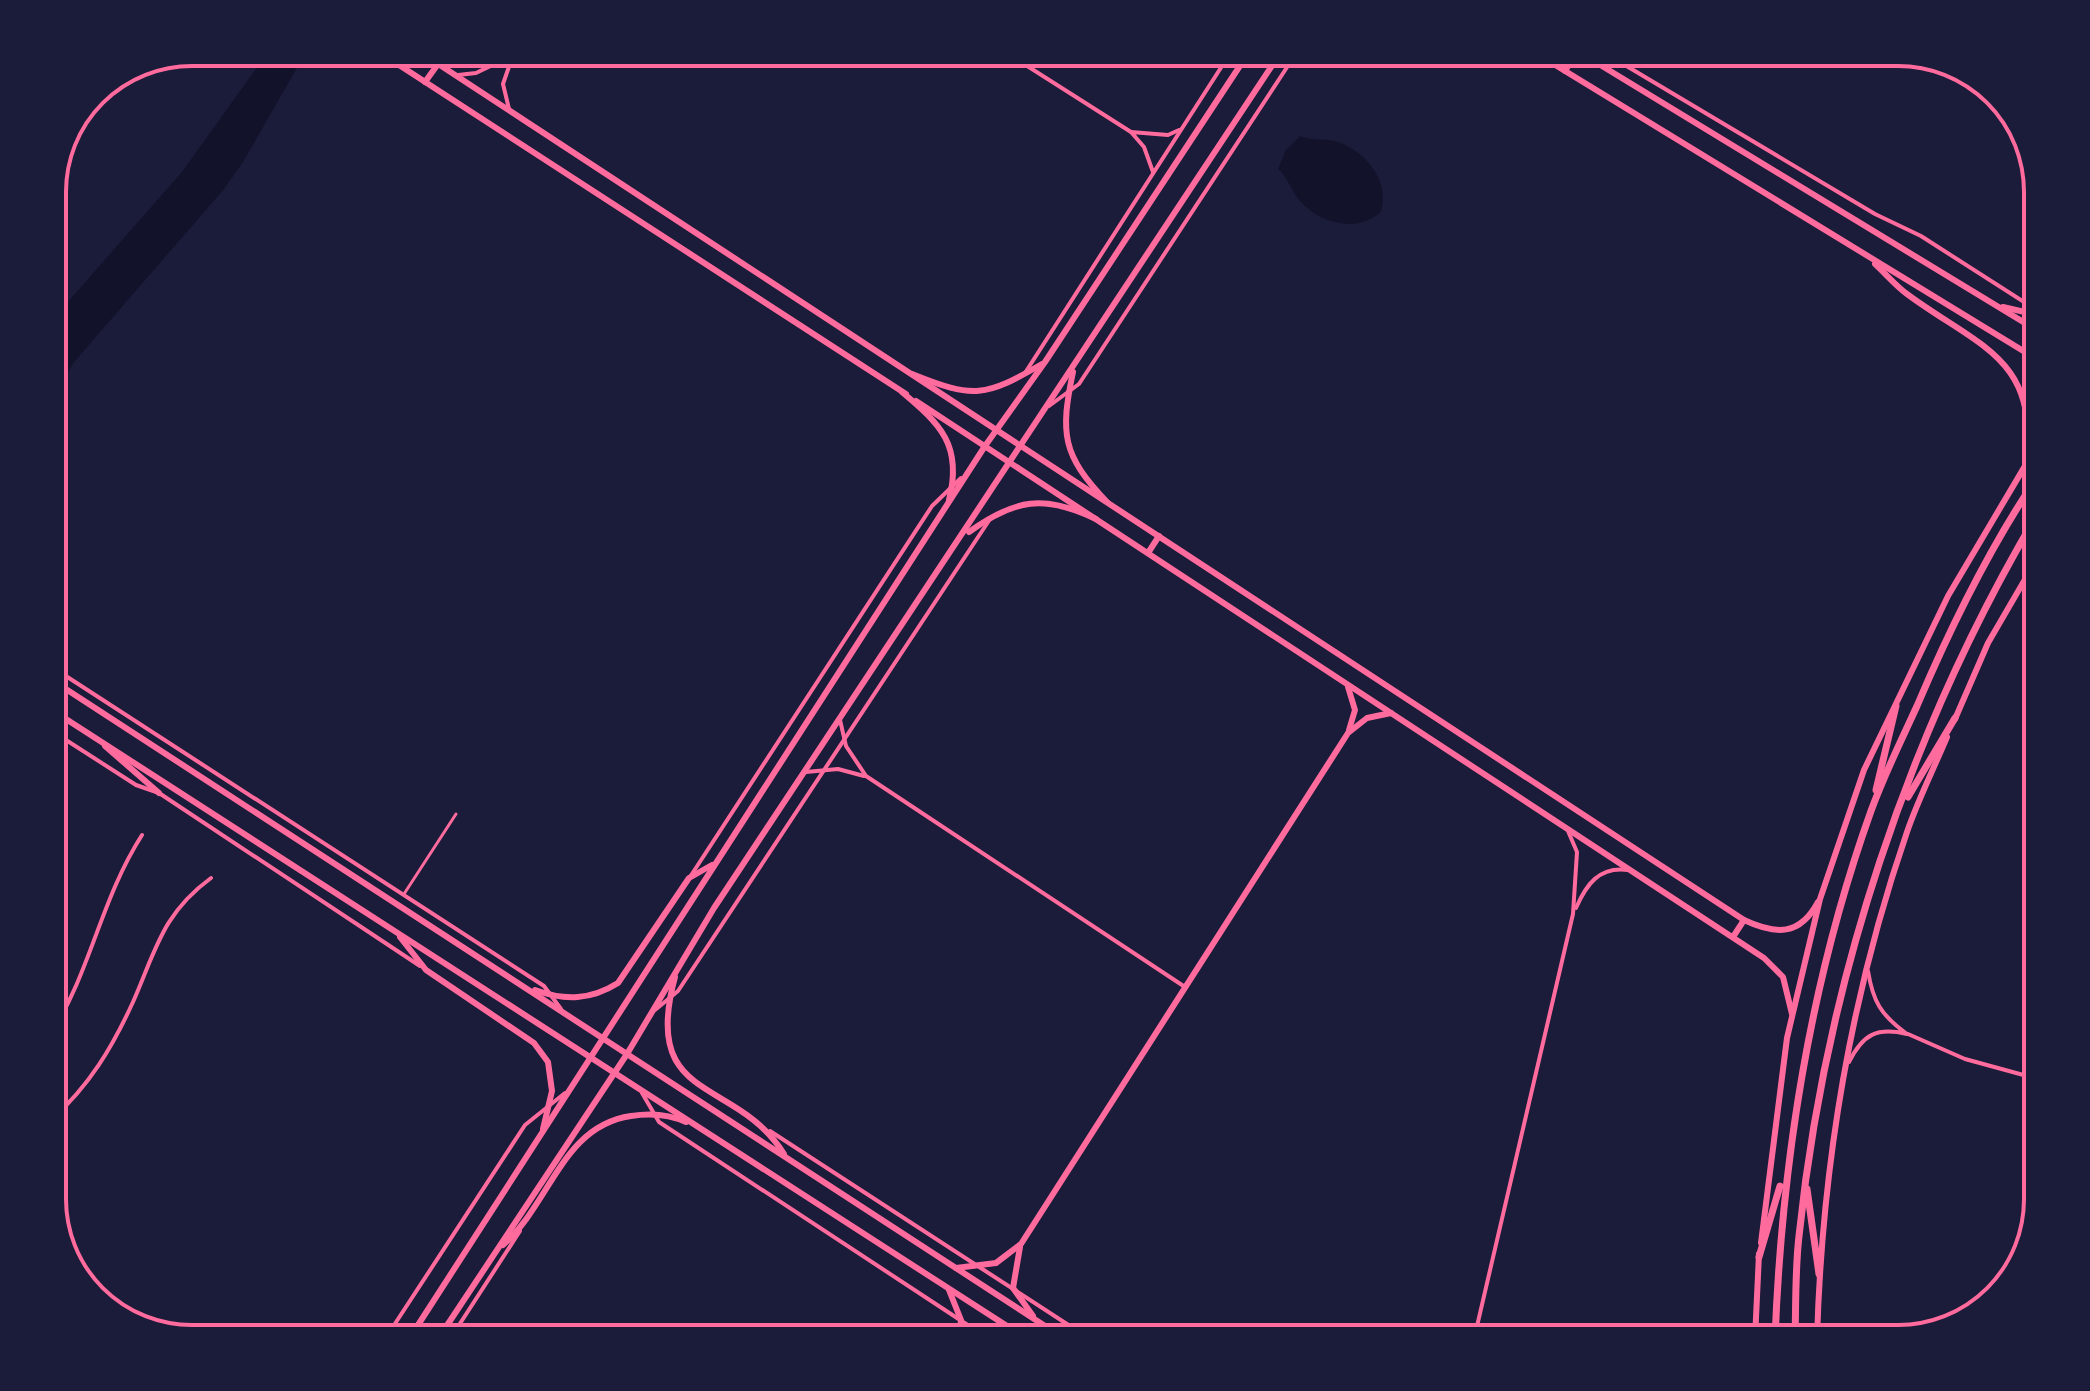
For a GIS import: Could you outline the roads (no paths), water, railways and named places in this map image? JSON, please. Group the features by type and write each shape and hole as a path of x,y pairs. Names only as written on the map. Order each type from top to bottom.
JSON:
{"highway":[{"path":"1871,810 1974,582 2024,499"},
{"path":"1796,1325 1799,1239 1806,1178 1832,1041 1861,928 1896,816 1972,632 1991,591 2024,536"},
{"path":"1776,1325 1786,1168 1808,1038 1836,921 1871,810 1896,706"},
{"path":"1896,816 1955,718"},
{"path":"1759,1257 1786,1168"},
{"path":"1806,1178 1819,1274"}],"main road":[{"path":"400,66 1764,958 1783,977 1792,1017"},
{"path":"425,82 437,66"},
{"path":"441,66 1744,920 1763,929 1785,932 1805,923 1820,899"},
{"path":"418,1325 946,511 985,446 1045,362 1240,66"},
{"path":"447,1325 627,1054 805,772 1272,66"},
{"path":"1557,66 2024,351"},
{"path":"1565,71 1568,66"},
{"path":"1601,66 2024,323"},
{"path":"1867,256 1905,293 1994,351 2011,370 2024,401"},
{"path":"1995,305 2024,310"},
{"path":"912,374 955,392 976,393 997,388 1045,362"},
{"path":"1074,368 1064,424 1067,448 1085,479 1107,502"},
{"path":"902,392 945,433 951,450 952,487 946,511"},
{"path":"1756,1325 1768,1171 1792,1017 1820,899 1864,770 1948,596 2024,467"},
{"path":"962,537 991,518 1023,504 1039,501 1058,503 1096,519"},
{"path":"1148,553 1159,536"},
{"path":"1817,1325 1824,1202 1868,966 1907,830 1988,643 2024,581"},
{"path":"1341,680 1351,690 1354,702 1348,733"},
{"path":"66,689 1043,1325"},
{"path":"956,1268 981,1267 1006,1258 1021,1244 1348,733 1367,718 1393,713"},
{"path":"66,719 1006,1325"},
{"path":"93,736 159,793"},
{"path":"521,984 551,996 583,998 602,993 618,983 689,878 715,863"},
{"path":"1733,937 1744,920"},
{"path":"396,931 426,970 534,1043 552,1074 550,1106 541,1137"},
{"path":"678,969 665,1024 667,1038 685,1077 770,1131 786,1157"},
{"path":"496,1251 522,1229 579,1140 595,1127 624,1117 655,1115 674,1117 700,1127"},
{"path":"1021,1244 1013,1288 1037,1321"},
{"path":"947,1287 960,1325"}],"street":[{"path":"455,75 476,73 489,66"},
{"path":"509,66 503,84 510,111"},
{"path":"1027,66 1131,132 1144,147 1153,174"},
{"path":"1024,374 1222,66"},
{"path":"1049,406 1079,384 1288,66"},
{"path":"1627,66 1875,214 1921,236 2024,304"},
{"path":"1131,132 1168,135 1181,129"},
{"path":"689,878 932,506 969,471"},
{"path":"651,1014 678,991 991,518"},
{"path":"66,676 544,986 562,1011"},
{"path":"840,720 844,740 866,776 1185,987"},
{"path":"66,740 136,785 159,793 426,970"},
{"path":"805,772 824,770 866,776"},
{"path":"404,894 456,814"},
{"path":"1477,1325 1573,914 1577,852 1575,842 1562,825"},
{"path":"66,1007 77,987 111,892 142,835"},
{"path":"1573,914 1583,893 1598,876 1619,869 1633,871"},
{"path":"66,1106 81,1093 103,1062 134,999 156,943 176,909 211,878"},
{"path":"1868,966 1873,999 1881,1013 1907,1034 1965,1059 2024,1075"},
{"path":"1849,1062 1862,1038 1876,1031 1907,1034"},
{"path":"394,1325 525,1125 574,1086"},
{"path":"638,1087 659,1122 968,1325"},
{"path":"770,1131 1069,1325"},
{"path":"459,1325 522,1229"}]}
